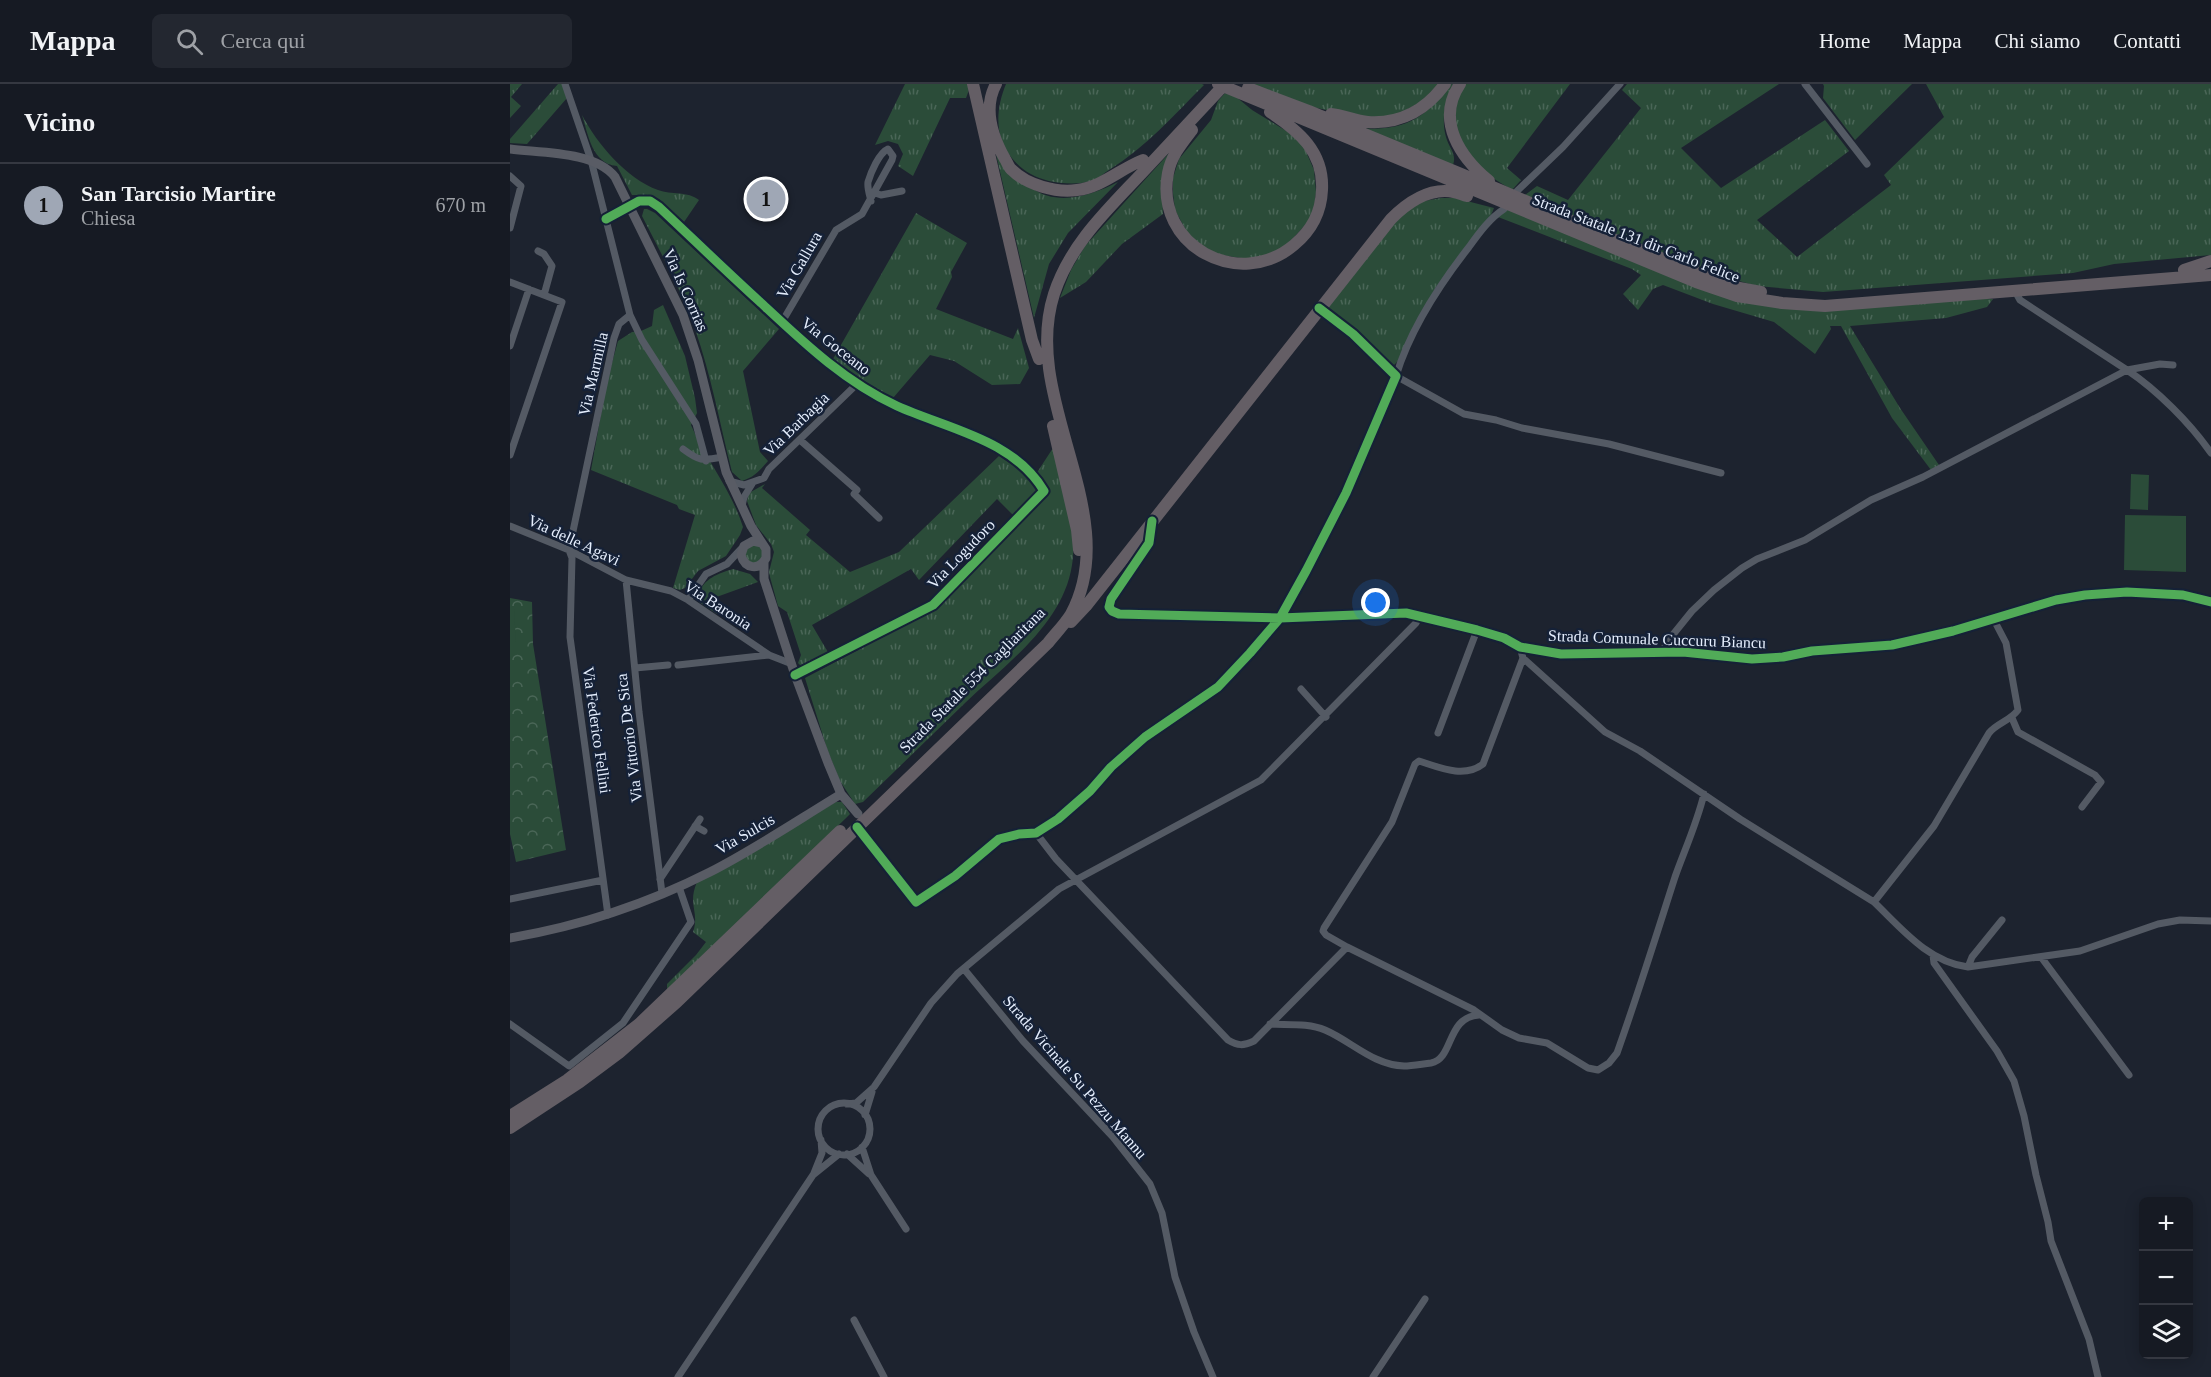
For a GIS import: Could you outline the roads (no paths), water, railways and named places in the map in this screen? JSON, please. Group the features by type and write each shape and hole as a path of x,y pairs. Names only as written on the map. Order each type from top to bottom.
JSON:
{"highway":[{"path":"973,84 1032,340 1039,359"},
{"path":"996,84 991,93 989,119 997,146 1011,170 1033,184 1066,191 1087,188 1143,160"},
{"name":"Strada Statale 554 Cagliaritana","path":"510,1128 619,1053 695,985 1039,640 1061,614 1069,598 1079,559 1077,530 1039,359 1038,339 1042,309 1050,279 1071,240 1216,84"},
{"name":"Strada Statale 131 dir Carlo Felice","path":"1216,84 1241,88 1482,195 1686,278 1737,296 1782,303 1825,306 2211,275"},
{"path":"1225,84 1204,107 1204,114 1175,153 1168,174 1167,198 1174,221 1185,238 1206,255 1228,263 1255,264 1282,255 1305,236 1316,219 1322,202 1323,181 1317,158 1301,134 1241,88"},
{"path":"1241,88 1309,111 1335,114 1366,122 1400,119 1424,107 1445,84"},
{"path":"1460,84 1454,92 1450,115 1453,134 1462,154 1500,190"},
{"name":"Strada Statale 554 Cagliaritana","path":"510,1116 597,1058 639,1024 1048,643 1070,616 1081,590 1087,559 1086,530 1047,362 1047,332 1053,296 1066,262 1089,231 1204,107"},
{"name":"Strada Statale 131 dir Carlo Felice","path":"1309,111 1613,239 1734,287 1770,294 1823,298 2211,267"},
{"path":"1048,643 1086,606 1391,219 1412,200 1427,194 1453,192 1465,196 1482,195"},
{"path":"2184,270 2211,261"},
{"path":"510,1111 520,1105 527,1106"}],"street":[{"path":"565,84 606,219 630,315 642,340 696,424 706,461"},
{"path":"1515,193 1563,147 1620,84"},
{"path":"1805,84 1867,164"},
{"path":"510,149 588,159"},
{"name":"Via Gallura","path":"782,322 836,230 862,214 871,201 892,160 893,156 888,149 881,155 868,182 871,201"},
{"name":"Via Is Corrias","path":"588,159 611,172 683,315 693,341 729,481 762,543"},
{"path":"510,176 521,186 510,228"},
{"path":"875,193 881,195 902,191"},
{"name":"Via Goceano","path":"630,207 639,201 659,207 817,355 858,384 894,404 991,444 1007,453 1035,476 1044,491"},
{"path":"606,219 630,207"},
{"path":"688,600 706,574 727,564 744,546 755,541 762,543 767,554 764,562 764,579 795,675 841,794 916,902 955,876 999,839 1036,833 1058,819 1145,737 1218,687 1280,618 1346,493 1400,363 1431,299 1477,237 1497,213 1504,209"},
{"path":"538,251 544,254 552,266 544,295"},
{"path":"510,282 562,302 510,455"},
{"path":"510,346 530,290"},
{"path":"2015,291 2020,300 2139,378 2181,418 2211,453"},
{"path":"1319,308 1353,334 1396,376 1464,414 1497,420 1522,428 1609,444 1721,473"},
{"name":"Via Marmilla","path":"569,550 614,338 619,324 630,315"},
{"path":"1663,651 1667,642 1692,611 1742,567 1805,540 1871,500 1923,477 2127,370 2160,364 2173,365"},
{"name":"Via Barbagia","path":"742,506 744,497 754,483 764,478 769,469 858,384"},
{"path":"800,440 857,490 854,494 879,518"},
{"path":"683,449 697,459 706,461 722,457"},
{"path":"729,481 744,485 754,483"},
{"name":"Via Logudoro","path":"795,675 933,605 1044,491"},
{"name":"Strada Comunale Cuccuru Biancu","path":"1152,521 1149,543 1111,599 1109,607 1119,614 1280,618 1406,613 1504,638 1520,647 1561,654 1663,651 1752,659 1783,657 1812,651 1892,645 1953,632 2056,600 2085,595 2127,592 2183,595 2211,602"},
{"name":"Via delle Agavi","path":"510,526 569,550 626,580"},
{"path":"751,526 741,558 764,579"},
{"name":"Via Federico Fellini","path":"569,550 572,558 570,637 608,915"},
{"path":"727,564 758,566 764,562"},
{"name":"Via Baronia","path":"626,580 663,588 688,600 770,655 792,664"},
{"name":"Via Vittorio De Sica","path":"626,580 662,893"},
{"path":"678,1377 813,1175 822,1153 818,1126 824,1113 833,1106 856,1103 874,1087 942,988 1076,878 1261,780 1326,717 1416,623 1420,615"},
{"path":"1874,902 1934,826 1989,733 1993,728 2012,718 2018,710 2006,643 1993,618"},
{"path":"1438,733 1477,630"},
{"path":"1520,647 1523,658 1605,732 1640,751 1740,819 1874,902 1909,936 1933,955 1953,965 1968,967 2080,951 2158,924 2181,920 2211,921"},
{"path":"678,665 770,655"},
{"path":"1523,658 1483,764 1472,770 1454,772 1419,761 1415,764 1392,822 1324,928 1326,935 1479,1015 1502,1030 1519,1038 1547,1043 1588,1068 1598,1070 1609,1064 1617,1053 1684,850 1698,818 1704,794"},
{"path":"635,668 668,665"},
{"path":"1301,689 1326,717"},
{"path":"2012,718 2018,732 2095,775 2101,782 2082,807"},
{"name":"Via Sulcis","path":"510,938 580,924 679,886 712,871 841,794"},
{"path":"660,879 700,819"},
{"path":"695,826 704,831"},
{"path":"1036,833 1049,851 1228,1040 1237,1046 1245,1046 1254,1041 1347,947"},
{"path":"510,899 603,880"},
{"path":"510,1024 569,1066 623,1023 689,926 691,918 679,886"},
{"path":"1968,967 1972,957 2002,920"},
{"path":"1933,955 1934,963 1997,1051 2014,1081 2024,1116 2051,1241 2089,1340 2097,1377"},
{"path":"2041,957 2129,1075"},
{"name":"Strada Vicinale Su Pezzu Mannu","path":"964,969 1023,1041 1106,1130 1150,1184 1162,1213 1175,1277 1194,1332 1214,1377"},
{"path":"1270,1024 1306,1026 1324,1030 1372,1057 1393,1065 1405,1066 1435,1062 1442,1056 1462,1020 1479,1015"},
{"path":"865,1115 874,1087"},
{"path":"813,1175 843,1154 862,1147 868,1138 869,1131 865,1115 857,1107 847,1104"},
{"path":"821,1140 828,1150 843,1154 871,1175"},
{"path":"862,1147 871,1175 906,1229"},
{"path":"1373,1377 1425,1299"},
{"path":"854,1320 884,1377"}],"place":[{"name":"San Tarcisio Martire","path":"766,199"}]}
